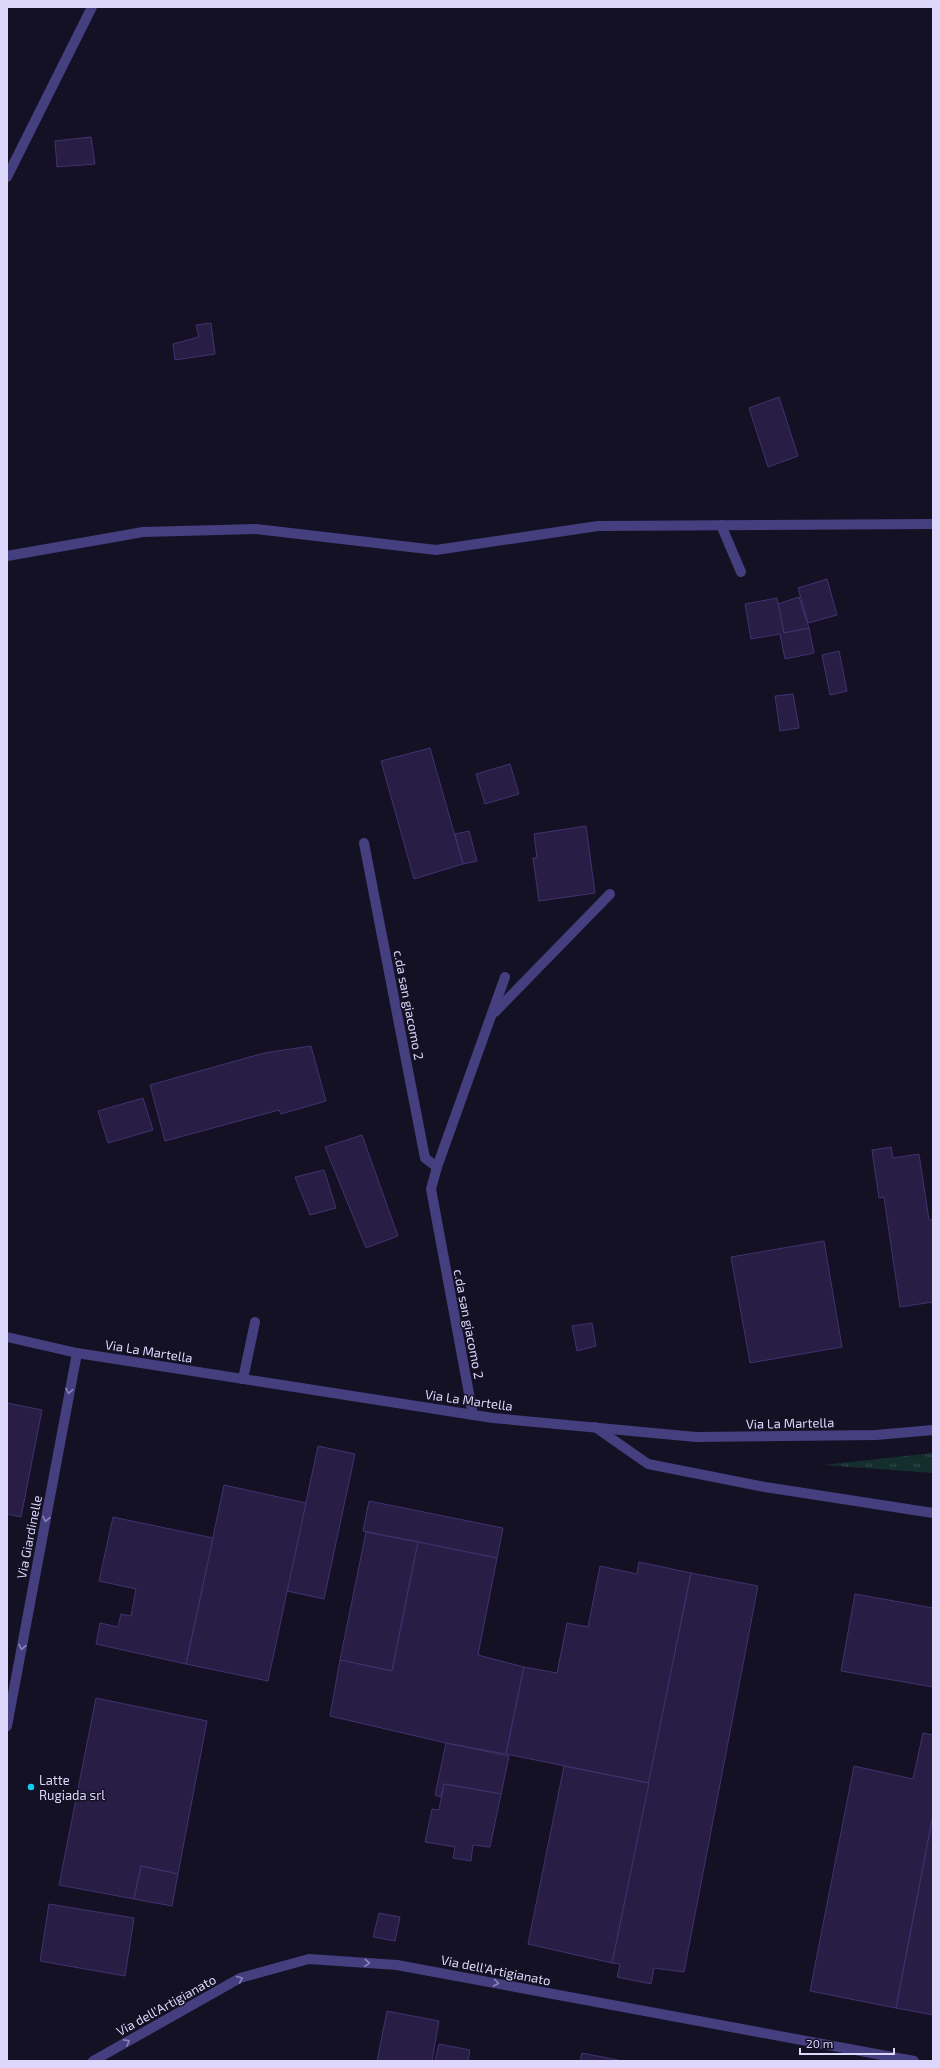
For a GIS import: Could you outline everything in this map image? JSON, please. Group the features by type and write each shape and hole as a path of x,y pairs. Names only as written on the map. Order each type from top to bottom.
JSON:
{"street":[{"path":"7,176 92,7"},
{"path":"7,556 143,532 256,529 436,550 598,526 933,524"},
{"path":"721,525 741,572"},
{"name":"c.da san giacomo 2","path":"364,843 425,1158 437,1167"},
{"name":"c.da san giacomo 2","path":"492,1015 610,894"},
{"name":"c.da san giacomo 2","path":"473,1415 431,1189 437,1167 505,977"},
{"path":"243,1378 254,1322"},
{"name":"Via La Martella","path":"7,1338 77,1353 473,1415 696,1438 876,1435 933,1430"},
{"name":"Via Giardinelle","path":"7,1726 77,1353"},
{"path":"595,1427 648,1464 766,1487 933,1513"},
{"name":"Via dell'Artigianato","path":"93,2061 240,1978 309,1959 397,1965 914,2061"}],"green space":[{"path":"933,1453 933,1473 823,1465"}],"building":[{"path":"91,137 95,164 57,167 55,141"},
{"path":"211,323 215,354 175,360 173,344 199,337 196,325"},
{"path":"779,397 798,456 768,467 749,408"},
{"path":"827,579 837,615 808,623 798,588"},
{"path":"799,597 809,628 784,633 778,604"},
{"path":"777,598 784,633 809,628 814,653 785,659 780,634 751,639 745,604"},
{"path":"839,651 847,691 830,695 822,655"},
{"path":"793,694 799,728 780,731 775,696"},
{"path":"430,748 463,864 414,879 381,761"},
{"path":"510,764 519,794 485,804 476,774"},
{"path":"586,826 595,893 539,901 533,858 537,858 534,834"},
{"path":"469,831 477,861 463,864 455,834"},
{"path":"311,1046 326,1101 281,1114 279,1110 165,1141 150,1085 264,1053"},
{"path":"143,1098 153,1130 108,1143 98,1111"},
{"path":"362,1135 398,1236 366,1248 325,1147"},
{"path":"891,1147 893,1158 919,1154 929,1220 933,1220 933,1302 900,1307 884,1197 879,1198 872,1150"},
{"path":"324,1170 336,1208 310,1215 295,1177"},
{"path":"824,1241 842,1347 750,1363 731,1257"},
{"path":"592,1323 596,1346 577,1351 572,1326"},
{"path":"7,1403 42,1410 21,1517 7,1514"},
{"path":"318,1446 355,1454 324,1599 287,1591"},
{"path":"224,1485 306,1503 268,1681 186,1664"},
{"path":"369,1501 503,1528 497,1558 363,1531"},
{"path":"113,1517 213,1538 186,1664 96,1644 100,1623 118,1627 121,1614 131,1616 136,1589 99,1581"},
{"path":"366,1532 418,1542 392,1671 340,1660"},
{"path":"418,1542 497,1558 478,1655 524,1667 506,1754 446,1743 330,1716 340,1660 392,1671"},
{"path":"639,1562 691,1573 649,1783 506,1754 524,1667 557,1673 567,1623 588,1627 600,1566 637,1574"},
{"path":"691,1573 758,1586 684,1972 654,1968 651,1984 617,1977 620,1964 612,1963"},
{"path":"855,1594 933,1608 933,1687 841,1671"},
{"path":"96,1698 207,1721 178,1874 141,1866 134,1899 59,1885"},
{"path":"923,1733 933,1735 933,1815 896,2008 810,1991 854,1766 913,1779"},
{"path":"446,1743 509,1756 501,1794 444,1784 441,1797 435,1795"},
{"path":"564,1766 649,1783 612,1963 528,1944"},
{"path":"444,1784 501,1794 490,1847 473,1845 471,1861 453,1858 455,1847 425,1842 432,1809 439,1810"},
{"path":"933,1820 933,2015 896,2008"},
{"path":"141,1866 178,1874 172,1906 134,1899"},
{"path":"49,1904 134,1918 125,1976 40,1961"},
{"path":"379,1913 400,1917 395,1941 373,1937"},
{"path":"387,2011 439,2021 432,2061 377,2061"},
{"path":"439,2044 470,2050 468,2061 435,2061"},
{"path":"582,2053 623,2061 580,2061"}],"place":[{"name":"Latte Rugiada srl","path":"31,1787"}]}
